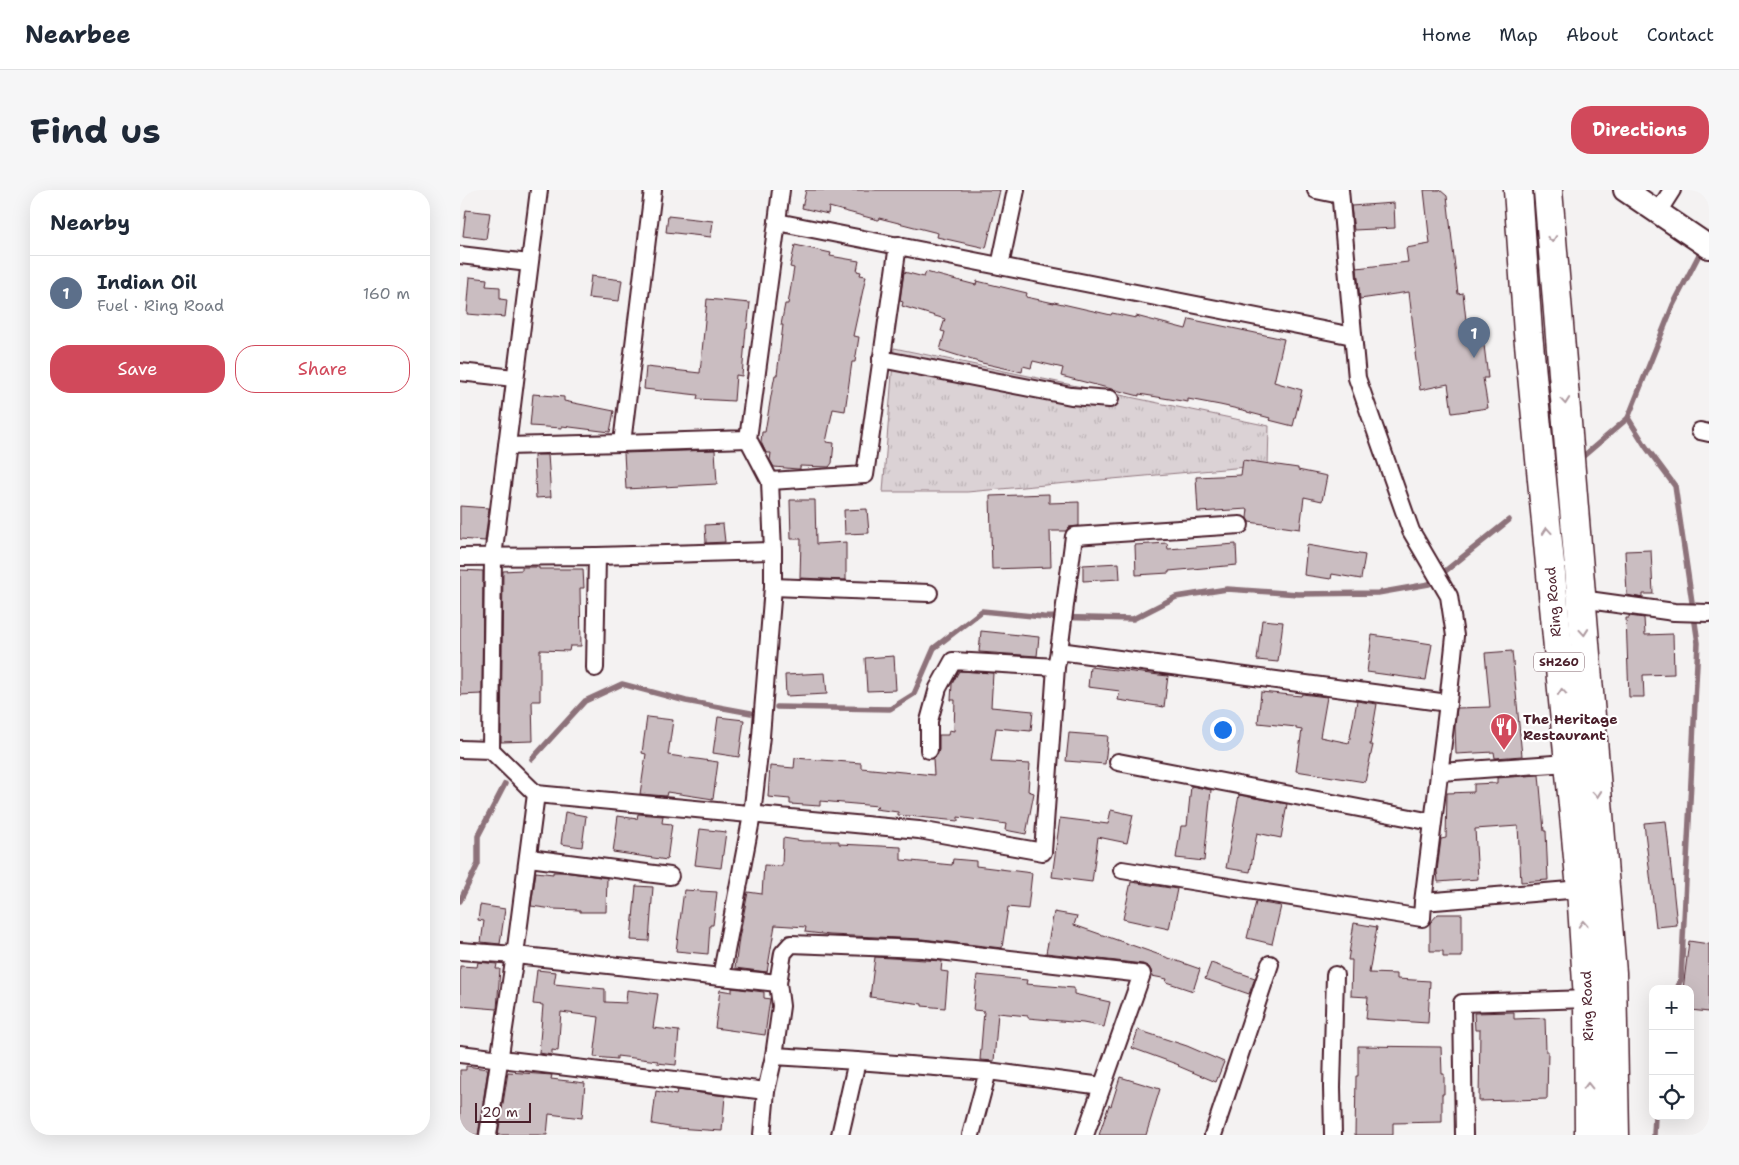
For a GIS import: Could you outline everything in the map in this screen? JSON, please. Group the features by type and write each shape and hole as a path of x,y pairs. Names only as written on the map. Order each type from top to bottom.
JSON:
{"highway":[{"name":"Ring Road","path":"1548,190 1612,973 1615,1135"},
{"name":"Ring Road","path":"1515,196 1581,889 1588,1000 1589,1135"}],"street":[{"path":"491,750 492,558 539,190"},
{"path":"622,443 653,190"},
{"path":"721,977 752,815 761,736 773,587 770,481 748,439 781,190"},
{"path":"1000,266 1016,190"},
{"path":"1122,870 1422,918 1432,822 1441,772 1455,629 1449,596 1411,531 1357,378 1340,192 1316,190"},
{"path":"1625,190 1709,247"},
{"path":"1658,212 1672,190"},
{"path":"777,222 1353,336"},
{"path":"770,481 865,475 898,245"},
{"path":"460,255 529,264"},
{"path":"881,359 1071,396 1110,399"},
{"path":"460,372 514,378"},
{"path":"507,446 748,439"},
{"path":"460,749 491,750 536,794 919,830 1043,852 1056,667 1074,536 1240,525"},
{"path":"460,557 597,556 773,551"},
{"path":"596,668 597,556"},
{"path":"773,587 928,593"},
{"path":"1581,599 1674,612 1709,614"},
{"path":"1059,651 1448,703"},
{"path":"929,750 929,721 938,688 953,661 1056,667"},
{"path":"1118,762 1432,822"},
{"path":"1441,772 1568,763"},
{"path":"488,1135 529,858 536,794"},
{"path":"529,858 670,876"},
{"path":"1423,902 1581,889"},
{"path":"762,1135 766,1090 774,1056 781,1006 778,983 783,953 791,944 922,949 1142,974 1086,1135"},
{"path":"460,951 515,955 778,983"},
{"path":"1212,1135 1270,964"},
{"path":"1333,1135 1332,1087 1335,974"},
{"path":"1464,1135 1462,1003 1588,1000"},
{"path":"460,1054 766,1090"},
{"path":"774,1056 988,1070 1102,1086"},
{"path":"840,1135 858,1061"},
{"path":"971,1135 988,1070"}],"green space":[{"path":"894,348 1269,426 1268,465 967,492 883,492"}],"building":[{"path":"806,190 1000,190 986,248 937,237 938,233 829,207 828,214 802,208"},
{"path":"1424,190 1440,190 1447,196 1458,294 1463,293 1469,347 1484,345 1488,378 1483,378 1488,408 1452,413 1448,384 1420,390 1409,292 1360,299 1357,268 1408,262 1406,248 1430,244"},
{"path":"1394,203 1395,228 1354,230 1351,206"},
{"path":"466,210 490,213 486,239 463,236"},
{"path":"668,216 713,221 711,237 666,232"},
{"path":"795,245 831,253 830,256 859,261 857,271 861,272 860,275 866,276 853,336 859,337 855,362 852,362 845,411 833,409 826,442 834,443 832,463 829,467 800,466 800,469 797,469 774,467 770,460 771,453 766,453 761,442 762,432 765,432 775,375 777,375 783,325 781,325 785,304 788,304 794,268 790,267"},
{"path":"904,272 924,277 926,272 976,285 977,281 1027,293 1026,297 1111,315 1112,313 1136,318 1136,316 1186,329 1189,319 1284,339 1274,382 1302,390 1293,426 1269,420 1270,418 1247,411 1220,405 1188,399 1188,402 1139,394 1139,396 1061,376 1063,368 1033,361 1031,368 1023,366 1022,372 982,363 940,350 945,332 941,331 945,319 902,306 903,302 900,301"},
{"path":"591,276 622,280 619,301 588,298"},
{"path":"470,277 487,279 486,286 500,287 500,299 507,300 505,317 467,314"},
{"path":"707,299 750,303 742,376 736,375 734,401 697,399 698,395 644,389 646,367 700,373"},
{"path":"533,394 564,397 564,401 614,411 610,432 562,426 562,428 530,426"},
{"path":"715,450 717,484 626,489 624,453"},
{"path":"534,455 548,455 551,497 536,498"},
{"path":"1243,460 1298,468 1298,470 1327,476 1322,501 1304,497 1300,529 1249,522 1247,518 1248,509 1198,512 1196,477 1241,475"},
{"path":"1049,494 1049,503 1079,502 1079,526 1069,527 1066,531 1050,531 1051,567 992,569 990,496"},
{"path":"790,500 815,500 816,544 846,542 846,580 800,578 801,539 791,539"},
{"path":"460,506 489,508 485,541 460,539"},
{"path":"867,509 869,533 845,534 844,510"},
{"path":"723,524 725,542 706,543 705,525"},
{"path":"1167,543 1168,549 1236,544 1237,565 1136,575 1135,545"},
{"path":"1307,545 1365,555 1361,579 1332,574 1331,579 1304,575"},
{"path":"1651,550 1653,594 1643,594 1643,598 1627,595 1625,551"},
{"path":"1119,563 1120,579 1083,581 1083,565"},
{"path":"522,567 583,569 584,588 580,588 581,646 570,646 569,651 540,650 540,701 532,701 533,741 501,742 503,571 522,570"},
{"path":"460,570 483,571 482,694 460,695"},
{"path":"1629,616 1644,618 1645,635 1673,634 1674,674 1643,675 1644,697 1629,697 1626,618 1629,618"},
{"path":"1262,620 1283,622 1278,662 1257,660"},
{"path":"981,631 1039,637 1037,656 979,652"},
{"path":"1372,635 1432,644 1426,680 1367,672"},
{"path":"1512,651 1522,756 1495,758 1494,752 1456,754 1455,727 1457,708 1490,707 1485,653"},
{"path":"894,656 896,690 867,691 865,658"},
{"path":"1090,667 1168,676 1164,707 1118,700 1120,691 1088,687"},
{"path":"959,671 993,673 991,707 1033,711 1031,731 996,728 991,762 1030,764 1028,791 1034,793 1026,834 1005,830 1006,824 958,817 958,821 898,815 898,812 875,809 878,806 820,801 820,806 790,804 790,799 768,797 770,766 794,768 795,758 861,763 861,768 934,775 933,759 939,750 939,735 948,735 949,730 954,731 955,700 951,700 952,684"},
{"path":"825,673 827,694 786,696 785,675"},
{"path":"1261,692 1327,697 1320,737 1349,743 1357,701 1377,704 1370,745 1373,745 1365,782 1296,771 1302,730 1296,729 1296,727 1258,723"},
{"path":"647,717 673,720 668,755 718,762 713,799 667,792 666,796 640,794 646,754 642,753"},
{"path":"718,717 744,720 739,757 713,753"},
{"path":"1069,733 1108,736 1105,764 1066,761"},
{"path":"1539,775 1544,831 1546,831 1548,880 1521,882 1518,826 1475,829 1478,879 1438,882 1437,871 1441,839 1446,838 1447,793 1474,792 1474,784 1497,783 1497,778"},
{"path":"1191,786 1211,790 1204,861 1176,858 1181,826 1187,826"},
{"path":"1239,795 1287,804 1281,838 1257,833 1250,872 1226,868"},
{"path":"1111,810 1133,815 1127,843 1098,837 1092,882 1052,877 1060,818 1108,824"},
{"path":"565,812 586,816 582,847 561,844"},
{"path":"638,814 663,816 662,823 672,824 667,860 613,852 618,816 637,819"},
{"path":"1666,821 1677,925 1656,927 1644,823"},
{"path":"700,829 726,832 721,868 695,865"},
{"path":"783,838 803,841 839,841 839,844 901,847 901,860 952,865 953,859 976,861 976,866 1032,873 1028,909 1008,907 1002,948 922,939 830,935 805,932 806,927 775,925 767,972 735,968 748,892 762,894 764,865 782,866"},
{"path":"536,872 553,874 553,872 563,872 607,878 606,912 580,912 580,910 531,906"},
{"path":"1131,882 1177,889 1169,929 1123,919"},
{"path":"636,886 653,887 649,941 631,940"},
{"path":"684,890 717,892 713,925 710,925 708,954 676,951"},
{"path":"1256,902 1281,906 1272,944 1247,938"},
{"path":"480,905 505,909 500,944 481,942 484,921 478,920"},
{"path":"1054,912 1077,916 1074,925 1200,969 1193,991 1166,982 1167,979 1152,976 1149,967 1143,964 1046,953"},
{"path":"1438,914 1462,914 1462,957 1443,957 1443,951 1430,951 1430,923"},
{"path":"1354,923 1377,927 1369,973 1397,974 1397,979 1430,981 1428,1023 1366,1019 1368,997 1351,996 1352,960 1348,960"},
{"path":"1689,941 1709,944 1709,1012 1694,1010 1694,985 1684,985"},
{"path":"875,957 942,961 941,971 948,972 945,1008 870,997"},
{"path":"478,962 497,964 496,969 500,969 497,1009 460,1006 460,966 477,967"},
{"path":"1211,963 1255,978 1249,994 1205,979"},
{"path":"537,970 556,972 554,984 605,989 605,1002 626,1003 627,990 658,994 653,1028 679,1031 676,1065 617,1056 617,1059 594,1057 599,1017 561,1012 558,1051 552,1050 552,1055 539,1053 543,1005 533,1004"},
{"path":"977,975 1027,980 1026,984 1074,988 1074,994 1110,1002 1104,1027 998,1013 994,1061 980,1060 984,1011 973,1010"},
{"path":"732,988 764,992 764,998 770,999 765,1035 715,1028 720,990 732,992"},
{"path":"1514,1012 1514,1019 1545,1018 1546,1051 1548,1051 1547,1099 1479,1101 1480,1030 1475,1030 1474,1013"},
{"path":"1138,1030 1187,1046 1224,1062 1216,1082 1179,1065 1132,1048"},
{"path":"1358,1046 1441,1047 1442,1074 1444,1074 1442,1122 1393,1123 1393,1135 1355,1135"},
{"path":"466,1066 488,1069 478,1135 460,1135 460,1070 466,1070"},
{"path":"508,1072 552,1075 551,1079 585,1083 582,1118 549,1114 547,1135 498,1135"},
{"path":"1120,1077 1160,1089 1146,1135 1099,1135"},
{"path":"677,1090 725,1096 722,1131 675,1128 652,1124 656,1091 676,1095"}],"waterway":[{"path":"1679,985 1681,979 1698,643 1675,486 1646,447 1628,418 1673,305 1702,249"},
{"path":"1580,459 1628,418"},
{"path":"777,707 890,709 914,694 934,648 982,611 1043,617 1133,619 1176,597 1227,589 1298,594 1378,593 1429,584 1509,520"},
{"path":"532,759 585,701 622,684 686,701 751,713"},
{"path":"460,901 478,864 478,836 505,784"},
{"path":"1654,1135 1655,1120"}],"place":[{"name":"Indian Oil","path":"1474,358"},
{"name":"The Heritage Restaurant","path":"1504,751"}]}
